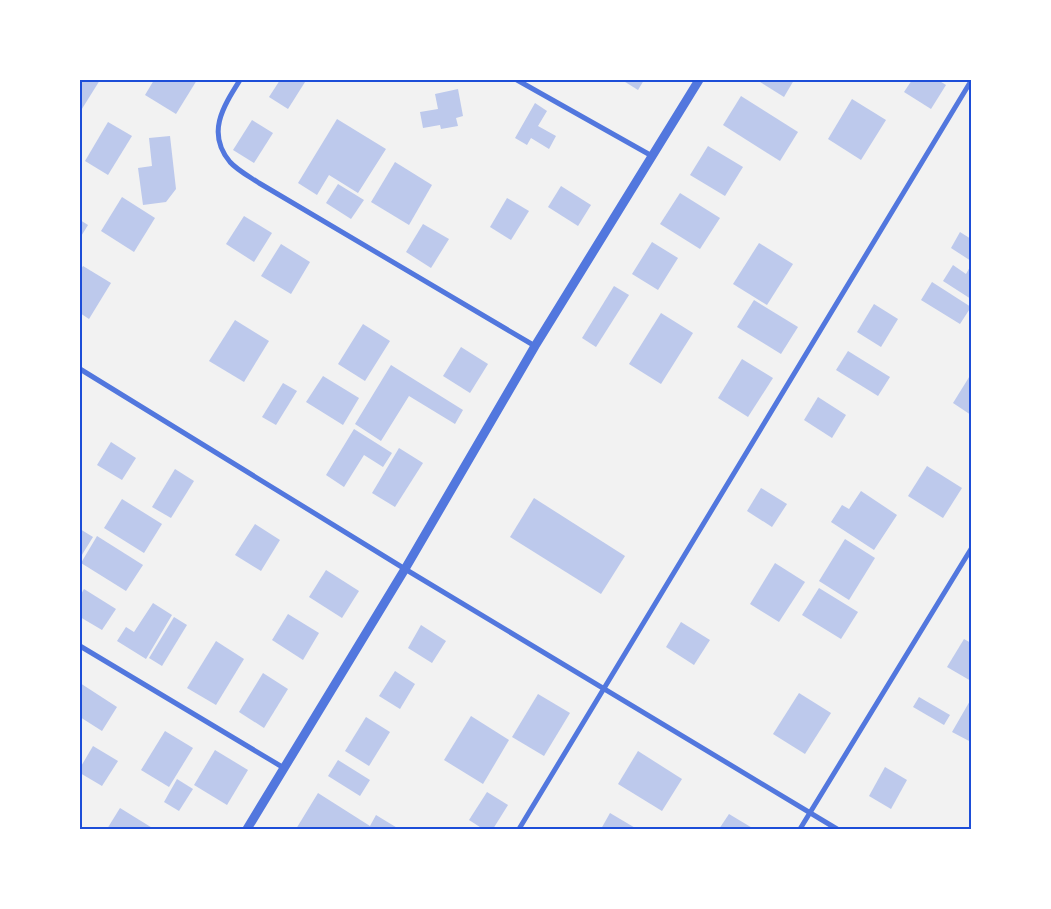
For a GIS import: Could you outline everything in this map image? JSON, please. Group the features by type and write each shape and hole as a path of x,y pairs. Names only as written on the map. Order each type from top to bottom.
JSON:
{"street":[{"path":"240,80 226,102 218,124 219,143 231,163 259,183 535,346"},
{"path":"516,80 652,156"},
{"path":"247,829 405,569 535,346 699,80"},
{"path":"520,829 971,81"},
{"path":"80,369 405,569 837,829"},
{"path":"800,829 971,549"},
{"path":"80,646 284,768"}],"building":[{"path":"80,80 100,80 80,112"},
{"path":"154,80 197,80 176,114 145,95"},
{"path":"280,80 302,80 305,82 288,109 269,97"},
{"path":"622,80 644,80 638,90"},
{"path":"757,80 794,80 784,97"},
{"path":"912,80 938,80 946,85 931,109 904,92"},
{"path":"458,89 463,116 456,118 458,126 441,129 440,125 423,128 420,112 438,109 435,94"},
{"path":"741,96 798,132 780,161 723,125"},
{"path":"852,99 886,120 861,160 828,139"},
{"path":"535,103 547,111 538,126 556,136 549,149 531,138 527,145 515,138"},
{"path":"337,119 386,149 358,193 329,175 317,195 298,183"},
{"path":"252,120 273,133 254,163 233,150"},
{"path":"108,122 132,136 108,175 85,161"},
{"path":"170,136 176,189 166,202 143,205 138,168 152,166 149,138"},
{"path":"708,146 743,167 725,196 690,175"},
{"path":"395,162 432,185 409,225 371,202"},
{"path":"338,184 364,200 351,219 326,203"},
{"path":"561,186 591,205 578,226 548,207"},
{"path":"680,193 720,218 700,249 660,224"},
{"path":"122,197 155,218 134,252 101,231"},
{"path":"507,198 529,211 511,240 490,227"},
{"path":"244,216 272,233 254,262 226,244"},
{"path":"80,220 88,225 80,238"},
{"path":"423,224 449,239 431,268 406,252"},
{"path":"960,232 971,239 971,261 951,248"},
{"path":"652,242 678,258 658,290 632,274"},
{"path":"759,243 793,264 767,305 733,284"},
{"path":"281,244 310,262 291,294 261,276"},
{"path":"953,265 966,274 971,265 971,299 943,281"},
{"path":"83,266 111,283 89,319 80,313 80,271"},
{"path":"932,282 971,307 960,324 921,300"},
{"path":"614,286 629,295 596,347 582,338"},
{"path":"754,300 798,327 781,354 737,327"},
{"path":"874,304 898,319 881,347 857,332"},
{"path":"661,313 693,333 661,384 629,364"},
{"path":"235,320 269,341 244,382 209,361"},
{"path":"363,324 390,341 365,381 338,364"},
{"path":"461,347 488,364 470,393 443,376"},
{"path":"848,351 890,377 878,396 836,370"},
{"path":"742,359 773,378 748,417 718,398"},
{"path":"391,365 463,410 455,424 409,396 381,441 355,424"},
{"path":"971,374 971,415 953,403"},
{"path":"323,376 359,398 343,425 306,402"},
{"path":"283,383 297,391 276,425 262,417"},
{"path":"818,397 846,415 832,438 804,420"},
{"path":"354,429 392,453 383,467 364,455 344,487 326,475"},
{"path":"111,442 136,458 122,480 97,465"},
{"path":"399,448 423,463 395,507 372,493"},
{"path":"927,466 962,488 943,518 908,496"},
{"path":"175,469 194,481 171,518 152,507"},
{"path":"761,488 787,504 772,527 747,511"},
{"path":"861,491 897,515 874,550 831,522 842,505 849,509"},
{"path":"534,498 625,556 601,594 510,537"},
{"path":"122,499 162,524 144,553 104,528"},
{"path":"255,524 280,540 261,571 235,555"},
{"path":"80,529 93,537 80,558"},
{"path":"97,536 143,565 126,591 81,563"},
{"path":"845,539 875,558 849,600 819,581"},
{"path":"775,563 805,582 779,622 750,604"},
{"path":"326,570 359,591 342,618 309,597"},
{"path":"819,588 858,612 841,639 802,615"},
{"path":"84,589 116,609 102,630 80,617 80,596"},
{"path":"153,603 172,615 146,659 117,641 126,627 134,632"},
{"path":"288,614 319,633 303,660 272,640"},
{"path":"174,617 187,625 162,666 149,658"},
{"path":"681,622 710,640 694,665 666,647"},
{"path":"421,625 446,641 432,663 408,648"},
{"path":"964,639 971,643 971,681 947,667"},
{"path":"216,641 244,659 216,705 187,688"},
{"path":"395,671 415,684 400,709 379,696"},
{"path":"263,673 288,689 264,728 239,712"},
{"path":"80,683 117,707 102,731 80,717"},
{"path":"799,693 831,713 805,754 773,734"},
{"path":"538,694 570,713 544,756 512,737"},
{"path":"919,697 950,715 944,725 913,707"},
{"path":"971,699 971,742 952,732"},
{"path":"471,716 509,740 483,784 444,760"},
{"path":"366,717 390,732 369,766 345,751"},
{"path":"165,731 193,748 169,787 141,770"},
{"path":"93,746 118,761 102,786 80,773 80,768"},
{"path":"215,750 248,770 227,805 194,785"},
{"path":"638,751 682,779 662,811 618,784"},
{"path":"338,760 370,780 360,796 328,776"},
{"path":"885,767 907,780 891,809 869,796"},
{"path":"177,779 193,789 179,811 164,802"},
{"path":"487,792 508,805 493,829 483,829 469,820"},
{"path":"318,793 370,826 376,815 399,829 332,829 329,827 328,829 296,829"},
{"path":"120,808 154,829 107,829"},
{"path":"610,813 637,829 601,829"},
{"path":"729,814 754,829 719,829"}]}
